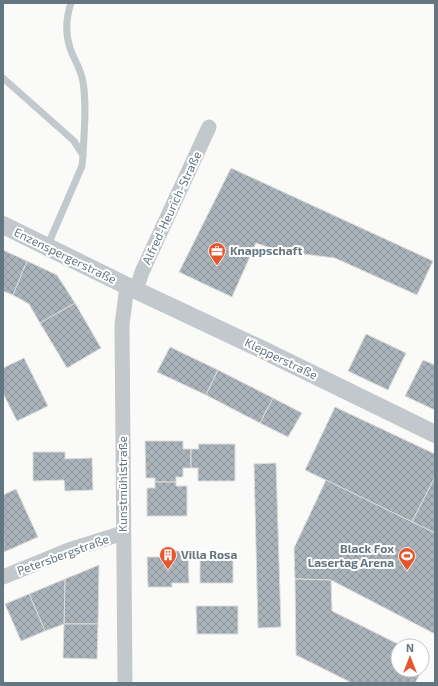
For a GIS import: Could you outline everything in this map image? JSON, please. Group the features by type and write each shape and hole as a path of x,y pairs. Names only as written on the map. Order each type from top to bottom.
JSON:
{"street":[{"name":"Alfred-Heurich-Straße","path":"132,288 142,272 209,127"},
{"name":"Enzenspergerstraße","path":"3,225 132,288"},
{"name":"Klepperstraße","path":"132,288 435,434"},
{"name":"Kunstmühlstraße","path":"125,683 122,325 132,288"},
{"name":"Petersbergstraße","path":"3,577 69,550 123,534"}],"lane":[{"path":"47,247 82,166 83,156 85,96 81,71 70,48 67,35 67,14 71,3"},
{"path":"3,78 74,141 83,156"}],"building":[{"path":"231,168 433,261 417,295 335,258 279,251 256,243 232,297 179,272"},
{"path":"3,250 27,261 13,295 3,291"},
{"path":"27,261 57,275 75,303 40,323 29,304 13,295"},
{"path":"75,303 101,348 67,368 40,323"},
{"path":"366,334 406,353 388,390 348,371"},
{"path":"170,347 218,370 206,395 157,372"},
{"path":"24,358 48,406 17,421 3,393 3,368"},
{"path":"423,360 435,365 435,410 405,396"},
{"path":"218,370 273,398 260,423 206,395"},
{"path":"273,398 302,413 288,437 260,423"},
{"path":"335,407 435,454 435,477 412,522 305,470"},
{"path":"145,441 183,441 183,449 191,449 191,468 183,468 183,477 176,477 176,482 155,482 155,478 146,478"},
{"path":"198,444 235,444 235,481 198,481 198,468 191,468 191,449 199,449"},
{"path":"33,452 65,452 65,459 92,458 93,490 65,491 64,480 33,481"},
{"path":"276,463 281,627 258,628 254,464"},
{"path":"435,477 435,533 412,522"},
{"path":"326,480 435,533 435,634 331,580 295,579 294,548"},
{"path":"155,482 176,482 176,486 187,486 187,516 147,516 147,488 155,488"},
{"path":"16,489 38,537 4,552 3,495"},
{"name":"Villa Rosa","path":"164,551 185,551 185,556 188,556 189,583 172,583 172,587 148,587 147,557 164,557"},
{"path":"200,560 233,560 233,583 200,583"},
{"path":"99,565 98,624 64,624 65,579"},
{"path":"65,579 64,624 45,631 29,594"},
{"path":"295,579 331,580 332,611 390,640 390,678 418,678 415,683 352,683 296,655"},
{"path":"29,594 45,631 21,641 5,604"},
{"path":"196,606 238,606 238,634 197,634"},
{"path":"64,624 98,624 97,659 63,658"}],"place":[{"name":"Knappschaft","path":"217,266"},
{"name":"Villa Rosa","path":"168,570"},
{"name":"Black Fox Lasertag Arena","path":"407,571"}]}
